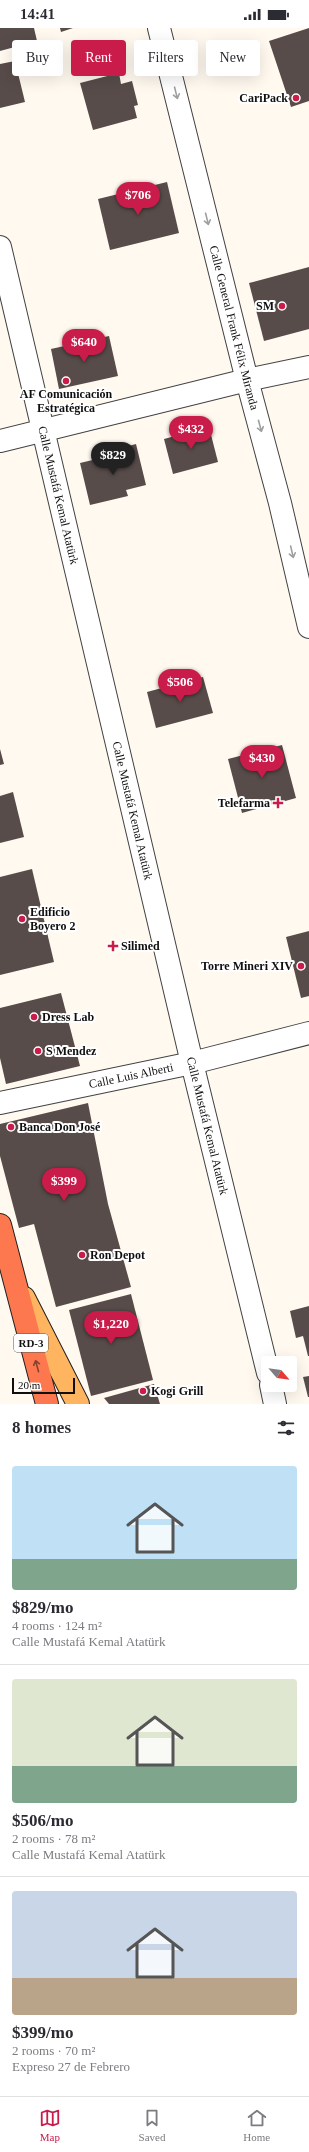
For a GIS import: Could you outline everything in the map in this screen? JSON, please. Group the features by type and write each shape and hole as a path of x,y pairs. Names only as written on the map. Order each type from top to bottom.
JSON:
{"highway":[{"name":"RD-3","path":"0,1226 47,1404"}],"main road":[{"path":"15,1281 78,1404"}],"street":[{"name":"Calle General Frank Félix Miranda","path":"159,28 247,380 280,503 309,627"},
{"name":"Calle Mustafá Kemal Atatürk","path":"0,247 192,1063 264,1356"},
{"path":"0,441 247,380 309,367"},
{"name":"Calle Luis Alberti","path":"0,1103 192,1063 309,1033"},
{"path":"273,1392 276,1404"}],"building":[{"path":"0,28 34,28 37,40 12,40 12,48 0,51"},
{"path":"60,28 73,28 61,32"},
{"path":"309,28 309,101 291,107 269,41"},
{"path":"12,62 12,76 19,76 25,102 0,108 0,64"},
{"path":"107,76 120,76 121,84 132,81 138,105 134,106 137,118 93,130 80,83"},
{"path":"167,182 179,233 110,250 98,199"},
{"name":"SM","path":"309,267 309,329 264,341 249,283"},
{"path":"109,336 118,376 59,389 51,349"},
{"path":"209,427 218,462 173,474 164,439"},
{"path":"136,444 146,485 126,490 128,496 90,505 80,463 122,453 121,448"},
{"path":"203,677 213,713 156,728 147,692"},
{"path":"282,745 296,798 242,813 228,759"},
{"path":"0,749 4,764 0,765"},
{"path":"13,792 24,837 0,843 0,796"},
{"name":"Edificio Boyero 2","path":"32,869 54,962 0,975 0,877"},
{"name":"Torre Mineri XIV","path":"309,931 309,996 301,998 286,937"},
{"path":"61,993 80,1066 6,1084 0,1058 0,1008"},
{"path":"88,1103 108,1204 131,1287 56,1307 34,1224 19,1228 0,1156 0,1124"},
{"path":"131,1294 153,1380 91,1396 69,1310"},
{"path":"309,1306 308,1356 303,1336 296,1338 290,1311"},
{"path":"309,1376 309,1397 308,1397 303,1377"},
{"name":"Kogi Grill","path":"154,1384 160,1404 109,1404 104,1398"}],"place":[{"name":"CariPack","path":"296,98"},
{"name":"SM","path":"282,306"},
{"name":"AF Comunicación Estratégica","path":"66,381"},
{"name":"Telefarma","path":"278,803"},
{"name":"Edificio Boyero 2","path":"22,919"},
{"name":"Silimed","path":"113,946"},
{"name":"Torre Mineri XIV","path":"301,966"},
{"name":"Dress Lab","path":"34,1017"},
{"name":"S Mendez","path":"38,1051"},
{"name":"Banca Don José","path":"11,1127"},
{"name":"Ron Depot","path":"82,1255"},
{"name":"Kogi Grill","path":"143,1391"}]}
